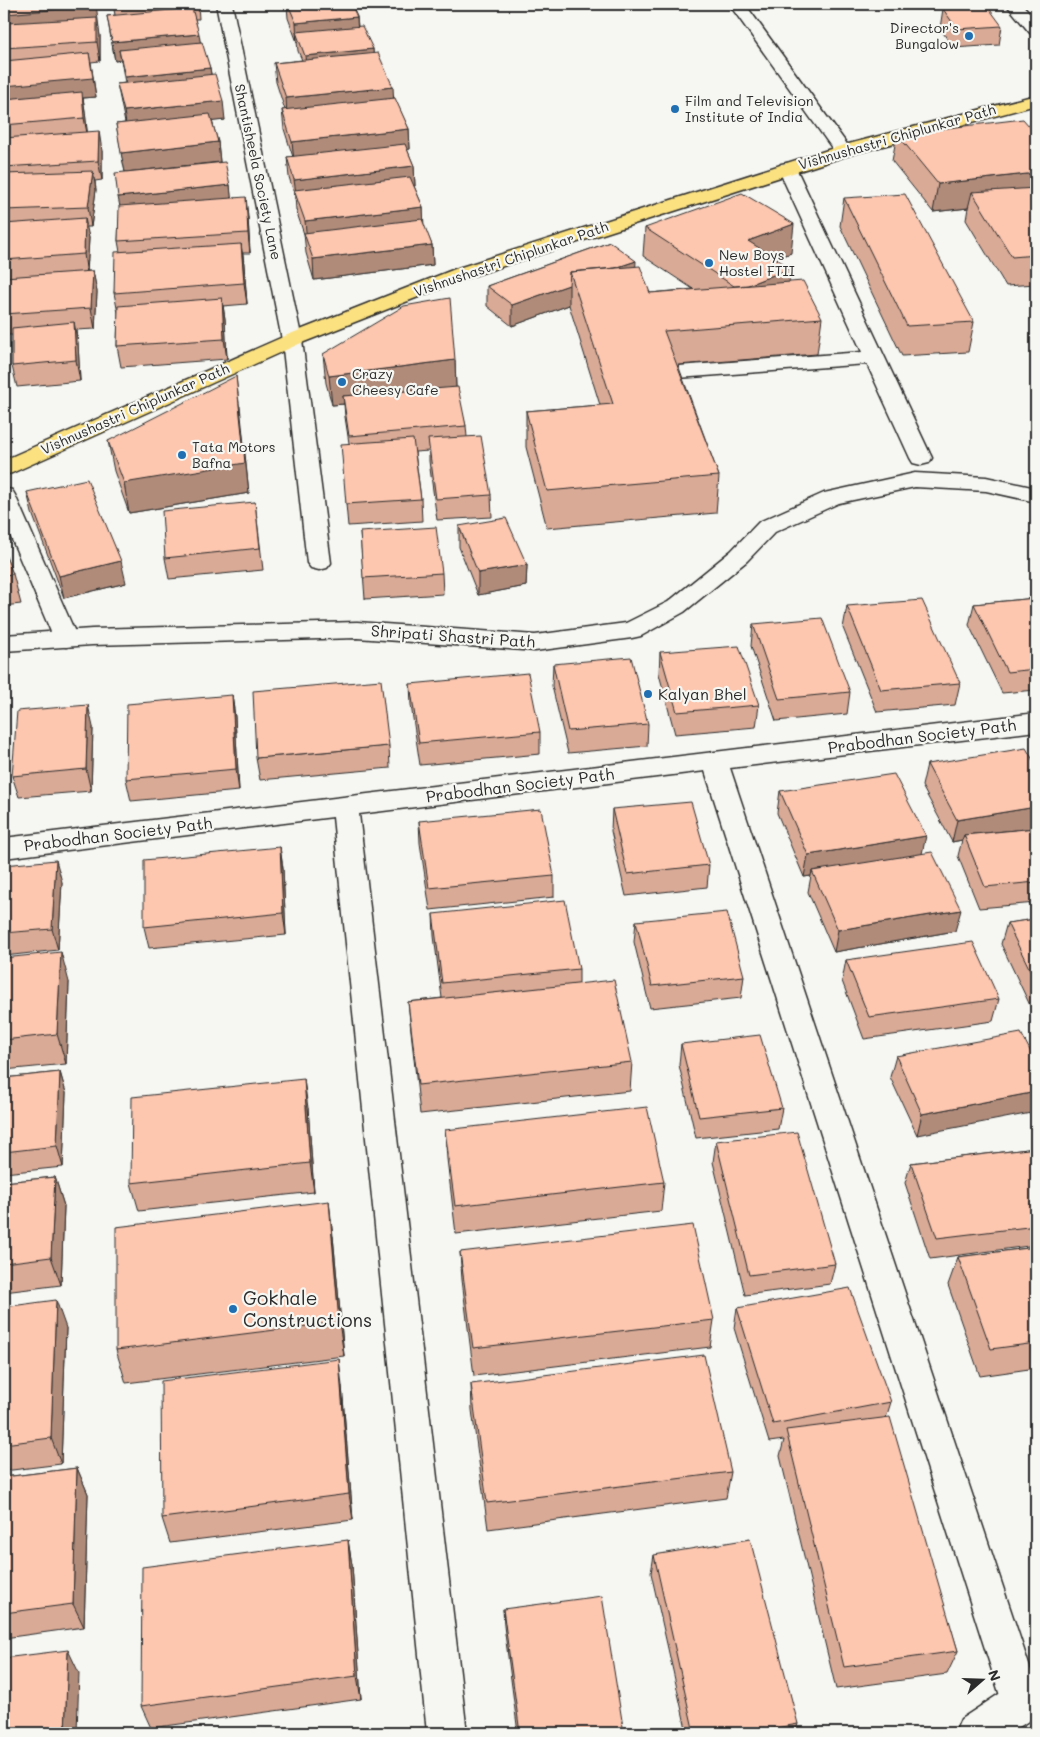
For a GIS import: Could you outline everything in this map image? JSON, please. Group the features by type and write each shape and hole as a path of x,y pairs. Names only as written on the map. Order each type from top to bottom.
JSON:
{"main road":[{"name":"Vishnushastri Chiplunkar Path","path":"4,468 292,340 462,273 843,151 1036,101"}],"street":[{"name":"Shantisheela Society Lane","path":"224,4 292,340 319,563"},
{"path":"738,4 843,151"},
{"path":"1014,4 1036,30"},
{"path":"787,168 921,458"},
{"path":"678,372 874,357"},
{"name":"Shripati Shastri Path","path":"4,643 66,639 357,630 534,643 632,630 676,607 739,556 767,527 832,498 915,480 986,484 1036,496"},
{"path":"4,494 66,639"},
{"name":"Prabodhan Society Path","path":"4,848 1036,722"},
{"path":"715,762 1029,1697 975,1733"},
{"path":"345,806 447,1733"}],"building":[{"path":"5,4 95,4 96,6 5,14"},
{"path":"113,4 148,4 113,6"},
{"path":"288,4 351,4 357,17 296,23"},
{"path":"988,7 1002,26 957,29 943,9"},
{"path":"192,8 199,34 112,42 107,16"},
{"path":"97,18 97,42 4,48 7,23"},
{"path":"362,26 373,49 305,56 296,32"},
{"path":"202,42 210,68 125,77 119,50"},
{"path":"89,53 93,78 4,86 4,61"},
{"path":"378,53 393,87 286,98 274,63"},
{"path":"215,74 223,101 124,111 117,84"},
{"path":"82,92 84,118 4,125 4,99"},
{"path":"395,98 409,129 292,142 282,110"},
{"path":"210,114 218,142 121,153 116,124"},
{"path":"1023,119 1036,134 1036,173 938,184 897,134"},
{"path":"99,131 98,161 4,167 4,138"},
{"path":"405,144 414,166 294,180 287,157"},
{"path":"225,162 230,185 118,197 115,173"},
{"path":"93,171 88,207 4,210 4,174"},
{"path":"410,177 423,207 305,221 294,190"},
{"path":"1036,188 1036,255 1012,257 972,192"},
{"path":"742,193 794,224 748,241 791,268 748,285 734,286 645,228"},
{"path":"905,194 974,322 907,326 844,198"},
{"path":"246,197 248,233 118,241 119,206"},
{"path":"85,218 84,254 4,260 4,224"},
{"path":"422,219 432,245 313,259 304,233"},
{"path":"610,242 636,261 615,268 570,272 569,285 512,305 487,286"},
{"path":"241,244 244,283 114,293 115,252"},
{"path":"640,266 650,293 803,281 822,318 664,331 719,476 547,491 526,411 613,404 570,272"},
{"path":"93,271 91,308 4,314 4,277"},
{"path":"222,298 224,339 117,346 118,306"},
{"path":"450,298 455,360 329,376 323,354 404,306"},
{"path":"74,322 76,360 12,366 12,328"},
{"path":"236,376 245,463 124,483 108,441"},
{"path":"458,387 466,426 349,436 343,396"},
{"path":"481,436 491,495 436,499 428,439"},
{"path":"413,439 421,499 346,504 341,444"},
{"path":"87,479 121,561 59,576 27,492"},
{"path":"255,502 260,548 165,558 162,511"},
{"path":"506,518 527,565 478,573 459,526"},
{"path":"436,527 442,573 363,578 360,532"},
{"path":"4,552 13,574 4,575"},
{"path":"1036,598 1036,669 1007,672 974,604"},
{"path":"922,600 960,683 881,690 847,606"},
{"path":"822,618 850,692 779,699 753,624"},
{"path":"739,646 759,705 677,712 660,652"},
{"path":"631,657 648,724 568,731 553,664"},
{"path":"528,673 540,732 419,743 410,684"},
{"path":"381,680 389,746 256,758 253,691"},
{"path":"232,695 236,769 126,779 127,704"},
{"path":"88,705 86,769 12,776 17,711"},
{"path":"1026,748 1036,765 1036,807 957,820 927,764"},
{"path":"894,774 926,836 808,855 780,791"},
{"path":"691,802 709,865 627,874 612,809"},
{"path":"541,809 554,876 429,888 419,821"},
{"path":"1036,828 1036,882 985,887 964,835"},
{"path":"280,847 283,913 144,927 144,860"},
{"path":"932,852 961,910 838,930 812,871"},
{"path":"56,860 52,929 4,933 4,865"},
{"path":"565,900 579,969 442,983 433,914"},
{"path":"727,912 744,976 652,986 636,921"},
{"path":"1036,919 1036,982 1007,923"},
{"path":"973,942 999,999 869,1017 846,960"},
{"path":"61,952 57,1034 4,1040 4,958"},
{"path":"614,980 632,1062 418,1085 408,1002"},
{"path":"1021,1033 1036,1062 1036,1092 922,1114 896,1056"},
{"path":"760,1035 782,1108 699,1117 681,1044"},
{"path":"60,1072 57,1146 4,1152 4,1078"},
{"path":"304,1079 310,1163 131,1183 132,1097"},
{"path":"647,1107 664,1182 455,1206 445,1130"},
{"path":"797,1132 835,1264 749,1275 716,1141"},
{"path":"1036,1148 1036,1226 937,1238 911,1163"},
{"path":"55,1177 51,1257 4,1263 4,1182"},
{"name":"Gokhale Constructions","path":"329,1201 339,1322 116,1350 116,1227"},
{"path":"693,1225 714,1320 473,1348 460,1252"},
{"path":"1036,1247 1036,1343 991,1349 958,1257"},
{"path":"850,1288 891,1402 773,1424 737,1308"},
{"path":"56,1300 51,1438 4,1444 4,1307"},
{"path":"704,1355 731,1472 487,1503 471,1384"},
{"path":"339,1359 349,1494 162,1518 161,1381"},
{"path":"890,1417 958,1651 844,1667 786,1430"},
{"path":"77,1468 73,1604 4,1613 4,1477"},
{"path":"750,1539 798,1724 748,1733 694,1733 654,1555"},
{"path":"348,1540 357,1676 141,1706 142,1567"},
{"path":"602,1596 624,1733 520,1733 503,1609"},
{"path":"68,1650 65,1733 4,1733 4,1658"}],"place":[{"name":"Director's Bungalow","path":"969,36"},
{"name":"Film and Television Institute of India","path":"675,109"},
{"name":"New Boys Hostel FTII","path":"709,263"},
{"name":"Crazy Cheesy Cafe","path":"342,382"},
{"name":"Tata Motors Bafna","path":"182,455"},
{"name":"Kalyan Bhel","path":"648,694"},
{"name":"Gokhale Constructions","path":"233,1309"}]}
